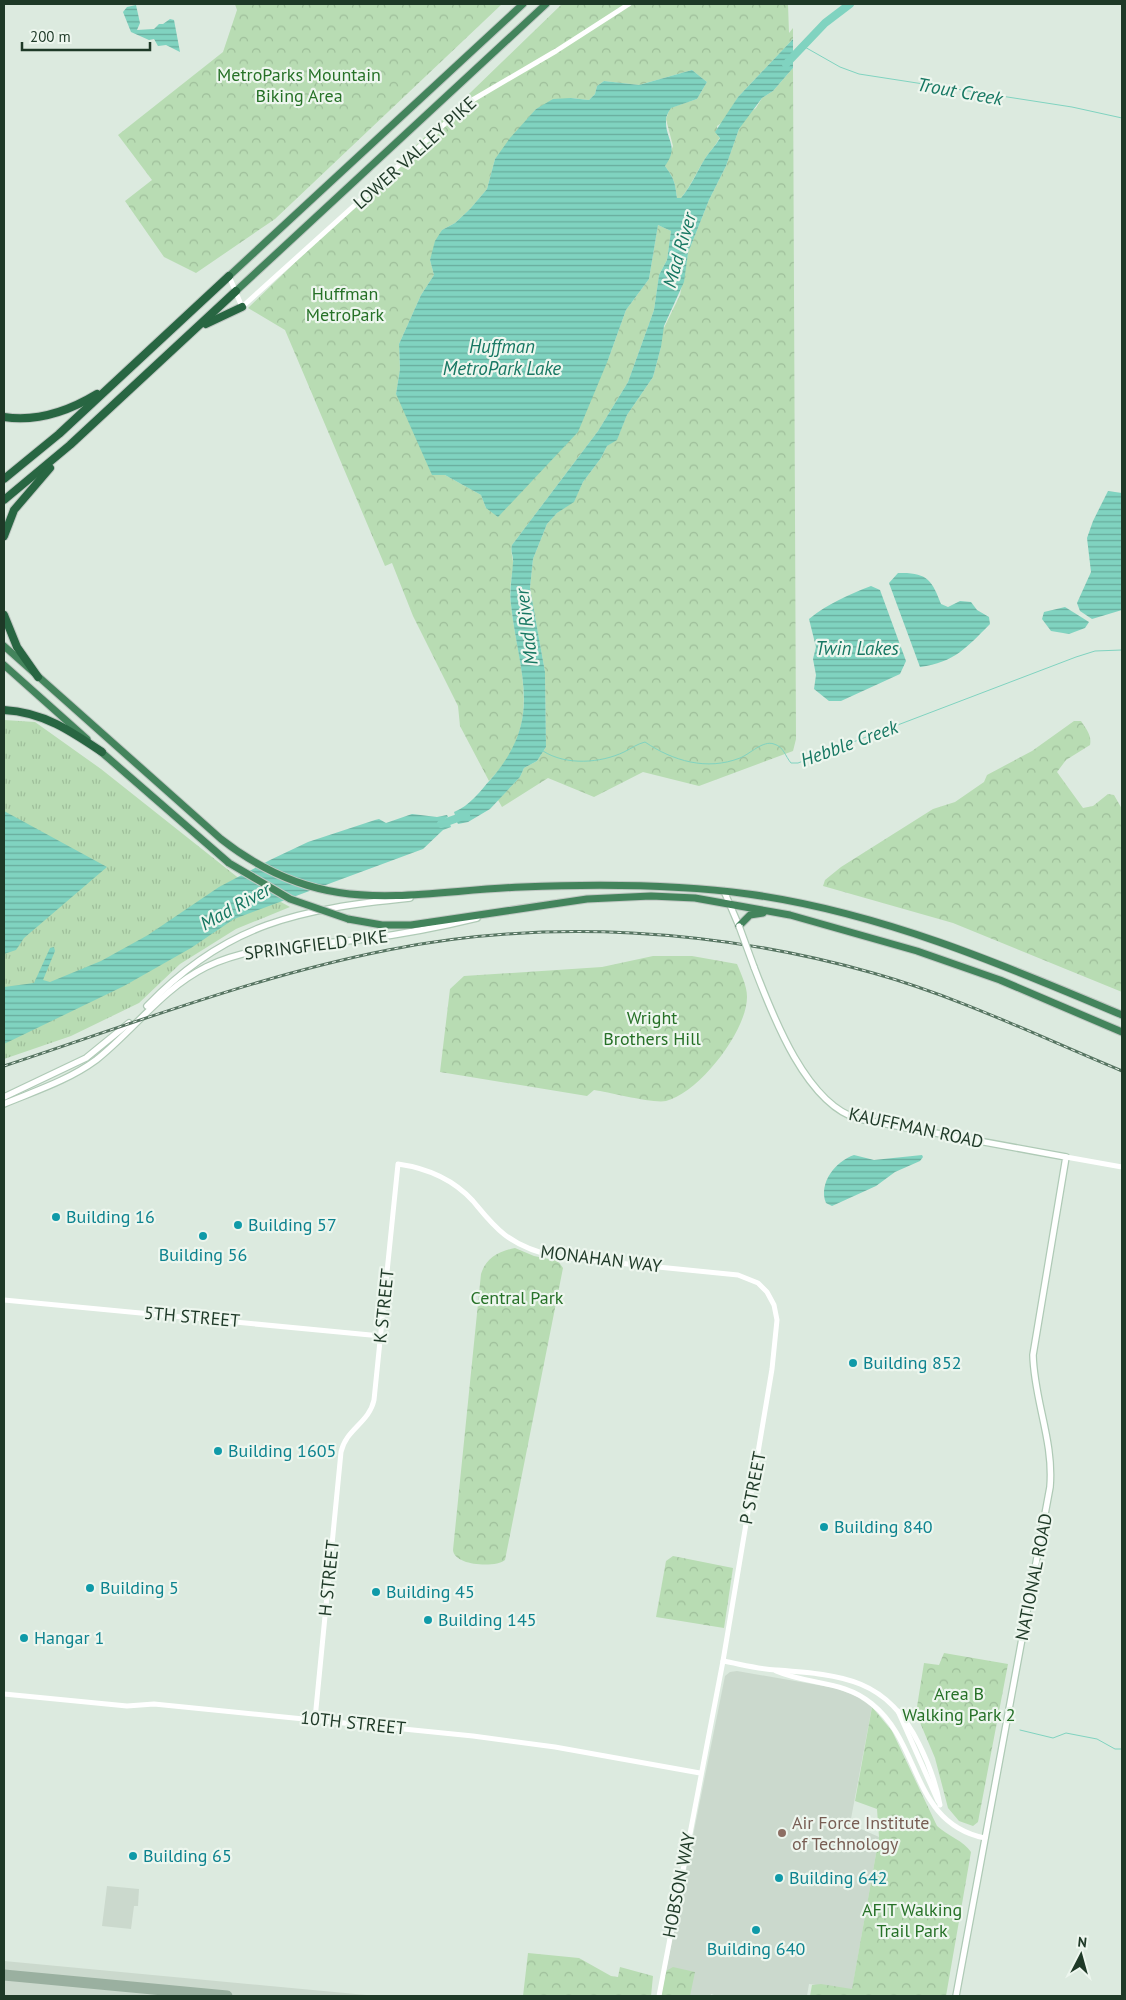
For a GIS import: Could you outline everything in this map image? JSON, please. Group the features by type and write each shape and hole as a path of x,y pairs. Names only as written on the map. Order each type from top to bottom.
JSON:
{"highway":[{"path":"4,479 59,434 523,4"},
{"path":"4,500 70,446 546,4"},
{"path":"195,329 242,307"},
{"path":"4,417 19,419 59,412 77,405 110,386"},
{"path":"4,536 14,510 70,446"},
{"path":"4,615 17,647 38,677"},
{"path":"4,646 186,809 248,859 300,884 334,893 356,896 393,896 504,888 602,887 724,891 787,901 909,932 976,954 1122,1015"},
{"path":"4,665 229,862 290,899 348,919 382,924 412,925 588,899 651,896 682,897 731,904 790,915 840,928 974,970 1122,1032"},
{"path":"4,710 33,714 52,720 102,752"},
{"path":"739,926 748,917 758,912 840,928"}],"main road":[{"name":"SPRINGFIELD PIKE","path":"4,1097 34,1085 95,1053 187,969 216,948 250,931 285,918 326,910 504,888"},
{"name":"KAUFFMAN ROAD","path":"724,891 731,904 773,1013 799,1061 824,1099 840,1112 859,1120 1066,1156"},
{"name":"SPRINGFIELD PIKE","path":"4,1104 72,1075 86,1066 158,1000 187,978 231,957 272,948 365,939 421,931 523,908"},
{"name":"NATIONAL ROAD","path":"956,1996 1050,1487 1049,1439 1034,1379 1033,1354 1066,1156"}],"street":[{"name":"LOWER VALLEY PIKE","path":"242,307 458,111 482,94 556,51 629,4"},
{"path":"230,276 242,307"},
{"name":"KAUFFMAN ROAD","path":"1066,1156 1122,1167"},
{"name":"MONAHAN WAY","path":"398,1164 426,1170 449,1181 465,1194 504,1234 531,1250 558,1257 683,1269"},
{"name":"K STREET","path":"346,1438 366,1418 372,1408 398,1164"},
{"name":"P STREET","path":"683,1269 751,1278 767,1292 776,1314 772,1369 762,1437 723,1661 700,1773"},
{"name":"5TH STREET","path":"4,1300 381,1336"},
{"name":"H STREET","path":"315,1719 340,1456 346,1438"},
{"path":"723,1661 776,1670 790,1670 857,1683 883,1696 898,1710 925,1764 945,1818"},
{"path":"776,1670 789,1676 841,1686 858,1694 880,1710 895,1729 931,1803 945,1818 964,1833 985,1838"},
{"name":"10TH STREET","path":"4,1694 127,1706 154,1704 315,1719 533,1744 700,1773"},
{"name":"HOBSON WAY","path":"659,1996 700,1773"}],"shaded area":[{"name":"Air Force Institute of Technology","path":"737,1671 835,1688 856,1696 872,1707 850,1824 879,1837 852,1990 809,1984 807,1996 717,1996 711,1994 710,1996 661,1996 725,1676 730,1672"},
{"path":"107,1886 139,1889 138,1906 134,1906 131,1929 102,1926"},
{"path":"4,1961 377,1996 4,1996"}],"green space":[{"name":"MetroParks Mountain Biking Area","path":"235,4 502,4 275,219 196,273 164,257 125,201 152,180 118,135 223,52 237,10"},
{"name":"Huffman MetroPark","path":"562,4 788,4 789,33 793,28 793,39 738,97 723,122 717,126 718,136 720,137 681,198 677,198 674,182 665,166 673,146 666,119 670,108 697,99 707,82 692,70 639,85 604,81 597,86 595,94 589,100 571,98 536,109 495,159 487,189 455,223 442,230 430,260 434,275 421,295 399,344 400,369 396,394 445,475 481,495 486,508 608,360 626,310 649,279 658,225 671,231 667,260 659,275 654,310 628,382 598,431 512,545 513,564 510,600 521,665 524,704 522,723 516,742 504,764 489,781 460,726 458,706 413,616 392,563 385,566 285,330 248,308"},
{"path":"793,68 796,739 793,751 699,786 643,772 594,797 548,778 502,807 498,800 520,777 524,768 537,761 546,747 545,672 530,588 533,559 547,524 557,513 574,501 583,482 601,458 607,446 617,439 627,415 653,377 661,347 661,334 680,295 688,253 709,200 726,166 739,129 747,115 756,108 762,98 773,91"},
{"path":"4,720 35,722 101,769 241,880 290,907 236,929 180,964 139,1003 71,1036 4,1059"},
{"path":"1074,721 1081,721 1087,729 1090,745 1066,760 1057,772 1083,808 1093,806 1108,794 1114,795 1122,809 1122,992 953,923 823,886 825,880 841,867 933,809 955,802 984,782 987,775 1032,751"},
{"name":"Wright Brothers Hill","path":"653,956 692,956 737,964 746,989 745,1011 730,1043 706,1074 679,1096 666,1101 660,1101 594,1090 587,1096 440,1072 450,989 464,976 602,967"},
{"name":"Central Park","path":"515,1248 534,1256 558,1261 563,1268 505,1560 500,1563 485,1565 460,1559 453,1550 481,1274 483,1268 494,1256"},
{"path":"673,1556 733,1568 724,1628 656,1617 666,1561"},
{"name":"Area B Walking Park 2","path":"944,1653 1008,1664 978,1822 973,1826 959,1821 948,1808 935,1758 916,1713 924,1663 939,1665"},
{"name":"AFIT Walking Trail Park","path":"872,1707 892,1731 937,1826 971,1852 946,1996 810,1996 812,1985 821,1984 852,1989 879,1837 877,1809 855,1801"},
{"path":"528,1953 579,1958 611,1976 618,1977 620,1967 653,1976 651,1996 523,1996"},
{"path":"673,1967 695,1972 690,1996 661,1996 666,1971"}],"water":[{"path":"136,5 140,23 137,30 154,29 159,24 163,24 170,19 174,20 180,52 166,45 158,46 154,39 149,40 131,32 123,12 127,7"},
{"name":"Huffman MetroPark Lake","path":"793,39 793,68 773,91 762,98 739,129 726,166 709,200 688,253 684,282 664,326 653,377 627,415 617,440 607,446 601,458 583,482 574,502 557,513 547,524 533,559 530,588 545,672 546,747 537,761 524,768 520,777 490,809 468,822 458,824 457,822 461,819 457,820 456,817 460,814 455,815 454,812 474,798 507,757 518,736 523,716 522,675 510,600 513,561 512,545 598,431 628,382 654,310 659,275 667,260 671,231 658,225 649,279 626,310 608,360 578,432 498,517 486,508 481,495 445,475 432,475 396,394 400,369 399,344 421,295 434,275 430,260 435,241 442,230 455,223 487,189 495,159 510,138 536,109 553,99 589,100 595,94 597,86 604,81 639,85 692,70 707,82 697,99 671,108 666,118 666,127 672,147 665,166 674,182 677,198 681,198 720,138 715,132 738,97"},
{"path":"1108,491 1122,493 1122,610 1092,619 1080,611 1077,603 1091,572 1087,538"},
{"name":"Twin Lakes","path":"898,573 916,574 927,579 935,589 941,604 948,607 960,601 971,602 977,610 989,617 990,624 967,647 951,658 920,667 889,583"},
{"name":"Twin Lakes","path":"871,586 880,590 906,661 900,674 841,701 829,701 814,689 816,675 813,659 816,647 809,619 839,600"},
{"path":"1065,607 1089,622 1085,628 1069,634 1051,631 1042,619 1044,612"},
{"path":"4,811 107,867 24,938 16,950 4,954"},
{"path":"412,814 437,817 447,815 448,817 443,820 449,820 445,825 450,824 451,827 443,830 423,849 234,919 191,948 124,986 4,1044 4,987 34,983 50,948 54,947 55,951 43,980 50,982 101,961 148,935 219,887 308,842 375,820 379,819 386,823"},
{"path":"854,1155 874,1160 922,1155 923,1157 920,1161 895,1172 876,1186 832,1206 826,1203 824,1188 830,1174 841,1162"}],"waterway":[{"name":"Mad River","path":"786,64 825,23 850,4"},
{"name":"Trout Creek","path":"803,46 840,67 859,74 1072,107 1122,118"},
{"name":"Hebble Creek","path":"543,751 562,759 584,761 615,756 645,742 679,759 703,764 715,764 740,758 770,743 780,747 791,763 798,763 1076,657 1095,651 1122,650"},
{"name":"Mad River","path":"441,824 466,815"},
{"path":"1020,1730 1053,1738 1066,1733 1097,1739 1115,1749 1122,1749"}],"taxiway":[{"path":"4,1975 227,1996"}],"railway":[{"path":"4,1066 194,1002 291,973 339,961 388,950 448,940 509,934 570,932 632,933 693,938 754,946 814,958 873,973 937,994 999,1018 1122,1071"}],"place":[{"name":"Building 16","path":"56,1217"},
{"name":"Building 57","path":"238,1225"},
{"name":"Building 56","path":"203,1236"},
{"name":"Building 852","path":"853,1363"},
{"name":"Building 1605","path":"218,1451"},
{"name":"Building 840","path":"824,1527"},
{"name":"Building 5","path":"90,1588"},
{"name":"Building 45","path":"376,1592"},
{"name":"Building 145","path":"428,1620"},
{"name":"Hangar 1","path":"24,1638"},
{"name":"Air Force Institute of Technology","path":"782,1833"},
{"name":"Building 65","path":"133,1856"},
{"name":"Building 642","path":"779,1878"},
{"name":"Building 640","path":"756,1930"}]}
